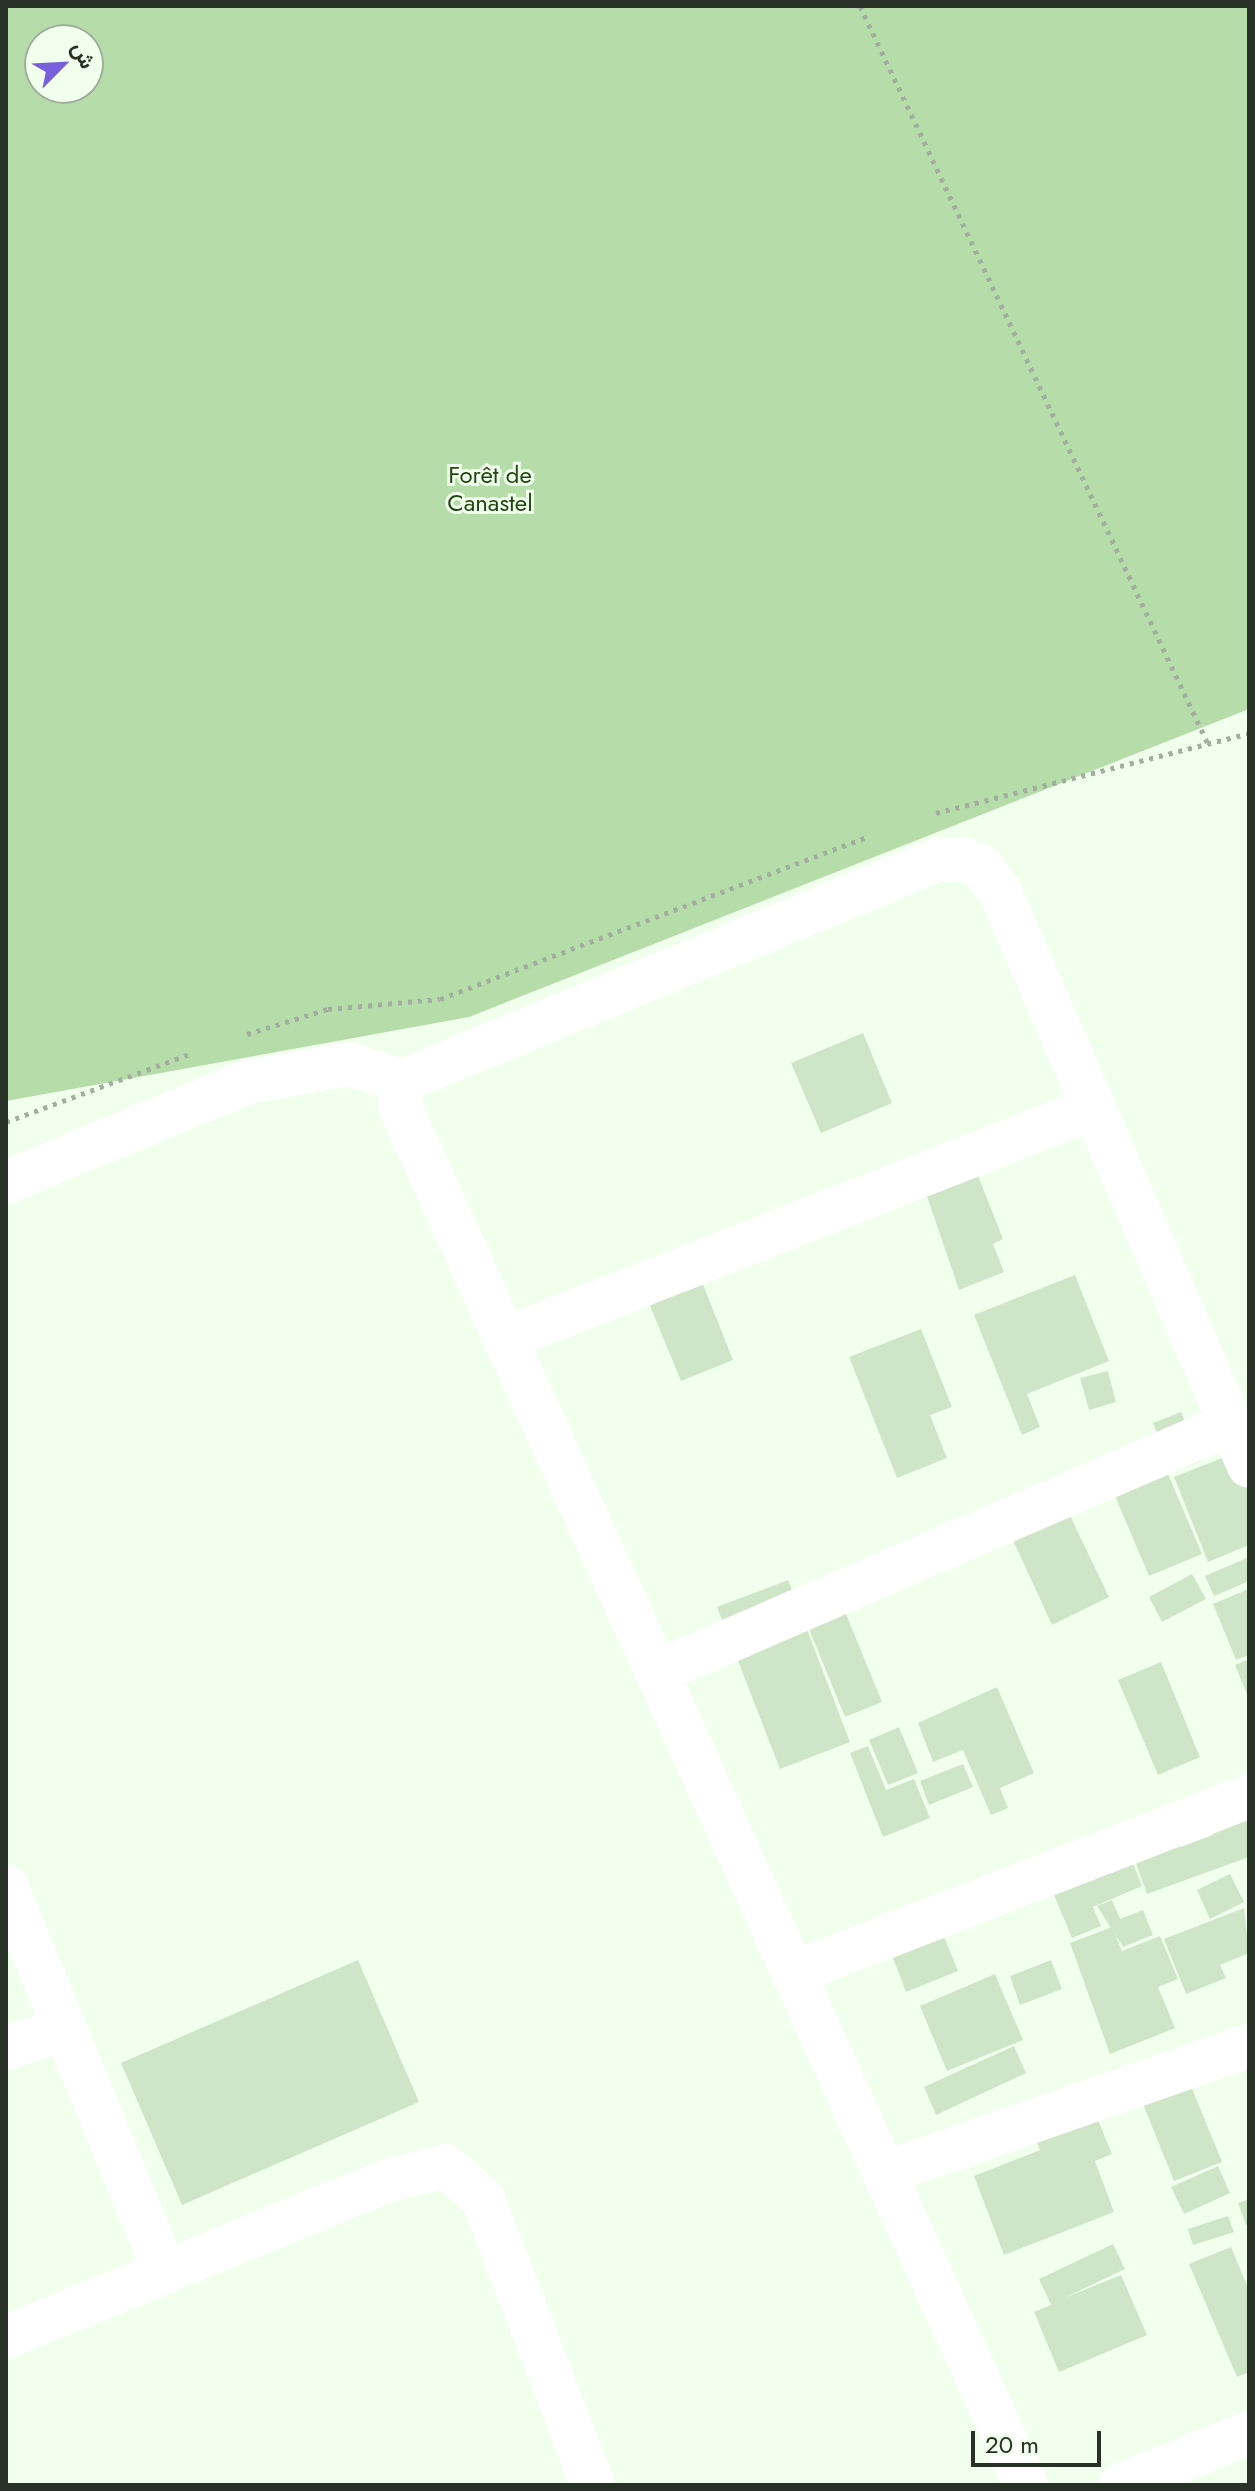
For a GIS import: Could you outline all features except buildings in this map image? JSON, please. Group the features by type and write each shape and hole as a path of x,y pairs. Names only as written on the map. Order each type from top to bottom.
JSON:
{"street":[{"path":"6,1182 247,1082 349,1064 402,1081 937,860 964,859 982,867 1001,894 1249,1466"},
{"path":"402,1081 400,1107 1026,2485"},
{"path":"504,1339 1093,1108"},
{"path":"657,1672 1230,1424"},
{"path":"793,1973 1249,1796"},
{"path":"6,1886 165,2271"},
{"path":"6,2048 63,2029"},
{"path":"884,2173 1249,2046"},
{"path":"6,2337 386,2181 446,2166 483,2199 593,2485"},
{"path":"1121,2485 1249,2433"}],"path":[{"path":"860,6 1208,744"},
{"path":"927,815 1249,733"},
{"path":"233,1039 328,1009 440,999 873,835"},
{"path":"6,1122 203,1049"}],"green space":[{"name":"Forêt de Canastel","path":"6,6 1249,6 1249,709 469,1017 6,1101"}]}
